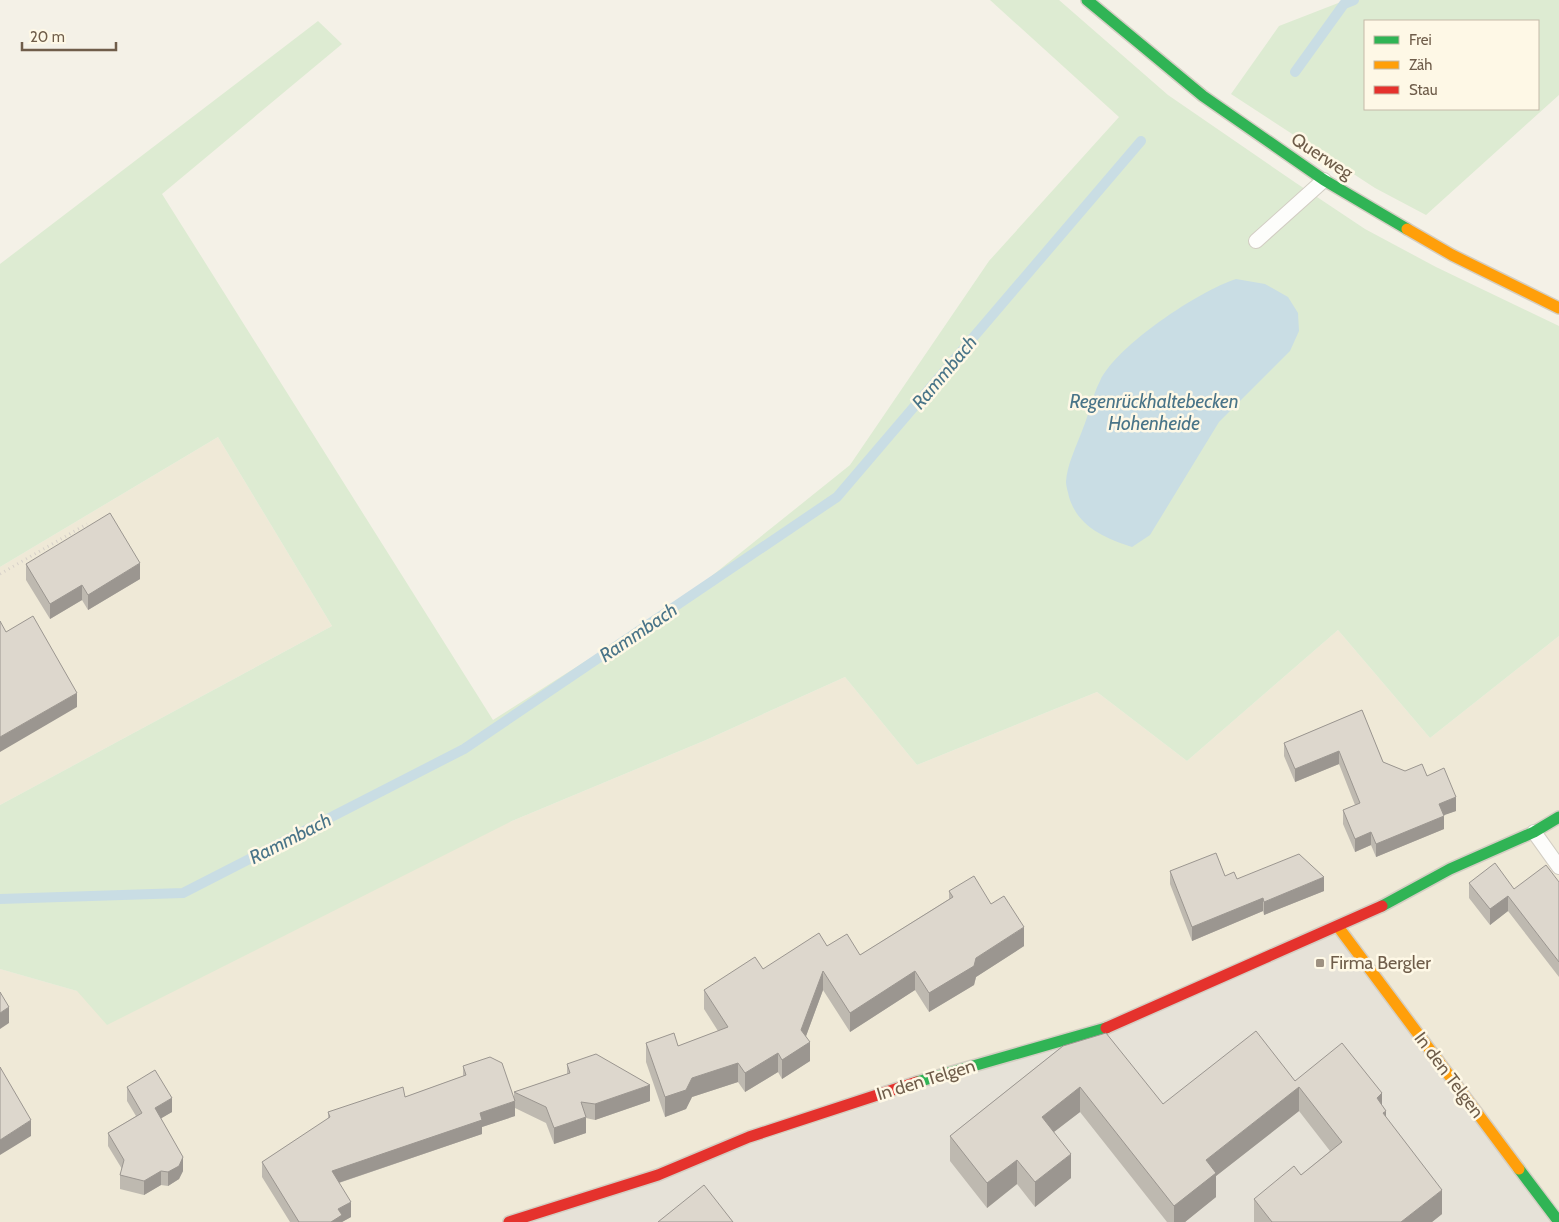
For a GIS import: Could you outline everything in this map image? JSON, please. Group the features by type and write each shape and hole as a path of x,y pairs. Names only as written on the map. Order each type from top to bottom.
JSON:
{"street":[{"name":"Querweg","path":"1088,0 1203,96 1324,180 1452,255 1559,308"},
{"name":"In den Telgen","path":"509,1222 658,1175 749,1137 926,1079 1099,1031 1339,928 1450,869 1534,832 1559,818"},
{"name":"In den Telgen","path":"1339,928 1559,1222"}],"lane":[{"path":"1256,241 1324,180"},
{"path":"1534,832 1559,867"}],"path":[{"path":"0,574 87,524"}],"shaded area":[{"path":"218,437 332,626 0,805 0,567"},
{"path":"1338,630 1430,738 1559,636 1559,1222 0,1222 0,969 77,991 512,821 706,740 845,677 917,765 1097,692 1187,761"},
{"path":"1339,928 1559,1222 512,1222 1099,1031"}],"green space":[{"path":"990,0 1059,0 1168,95 1365,229 1436,267 1559,326 1559,636 1430,738 1338,630 1187,761 1097,692 917,765 845,677 706,740 512,821 107,1025 77,991 0,969 0,805 332,626 218,437 0,567 0,264 318,21 342,44 162,194 493,720 683,599 850,465 989,261 1119,117"},
{"path":"1346,0 1559,0 1559,95 1426,215 1375,188 1231,94 1279,26"}],"water":[{"name":"Regenrückhaltebecken Hohenheide","path":"1236,279 1265,284 1288,297 1298,313 1299,331 1290,351 1219,422 1150,535 1132,547 1112,540 1094,530 1079,516 1069,497 1066,482 1070,463 1100,381 1109,367 1123,352 1160,321 1220,285"}],"building":[{"path":"110,513 140,563 88,595 82,585 50,604 26,564"},
{"path":"33,616 77,693 0,737 0,621 6,632"},
{"path":"1362,710 1383,762 1405,771 1422,764 1427,776 1444,768 1456,797 1439,804 1444,816 1376,844 1371,832 1355,839 1343,810 1360,803 1339,751 1295,769 1284,743"},
{"path":"1216,853 1225,876 1234,872 1237,879 1299,854 1324,877 1264,902 1263,898 1192,927 1170,871"},
{"path":"1495,863 1514,889 1546,865 1559,882 1559,962 1508,896 1490,909 1469,883"},
{"path":"974,876 991,904 1004,896 1024,927 976,958 974,966 929,993 915,971 850,1013 823,971 801,1030 810,1042 782,1060 778,1053 745,1073 738,1063 692,1078 686,1090 665,1097 646,1043 674,1033 678,1046 728,1027 704,990 755,957 763,969 819,933 827,946 847,934 860,955 953,897 949,891"},
{"path":"0,992 9,1007 0,1013"},
{"path":"1256,1031 1295,1081 1342,1043 1382,1093 1377,1098 1386,1111 1383,1113 1442,1190 1401,1222 1272,1222 1254,1199 1294,1166 1301,1175 1342,1142 1299,1087 1206,1160 1216,1173 1174,1206 1080,1087 1042,1117 1071,1154 1035,1182 1017,1160 987,1183 950,1136 1063,1046 1106,1033 1163,1104"},
{"path":"596,1054 650,1085 595,1104 581,1102 586,1117 554,1128 546,1107 514,1092 570,1073 567,1064"},
{"path":"490,1057 502,1063 515,1101 480,1113 482,1120 332,1171 351,1202 338,1209 342,1215 331,1222 299,1222 262,1162 330,1117 328,1112 403,1087 405,1097 466,1075 463,1066"},
{"path":"0,1067 31,1120 0,1140"},
{"path":"155,1070 172,1098 155,1108 183,1157 179,1166 168,1172 161,1171 144,1181 120,1175 124,1160 108,1133 142,1113 127,1087"},
{"path":"704,1185 733,1222 658,1222"}],"waterway":[{"name":"Rammbach","path":"1295,72 1344,4 1354,0"},
{"name":"Rammbach","path":"0,899 183,893 464,749 837,497 1141,141"}],"traffic: fast":[{"path":"1087,0 1203,96 1324,180 1407,229"},
{"path":"1382,906 1450,869 1534,832 1559,817"},
{"path":"917,1082 1106,1028"},
{"path":"1519,1169 1559,1222"}],"traffic: slow":[{"path":"1407,229 1452,255 1559,308"},
{"path":"1339,928 1519,1169"}],"traffic: jam":[{"path":"1106,1028 1382,906"},
{"path":"509,1222 658,1175 749,1137 917,1082"}],"place":[{"name":"Firma Bergler","path":"1320,963"}]}
